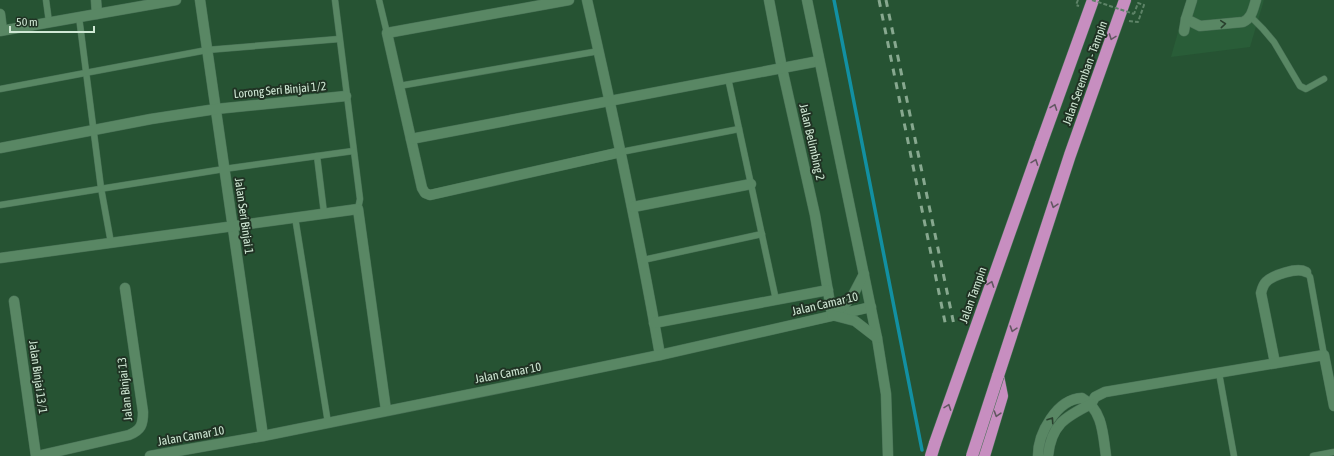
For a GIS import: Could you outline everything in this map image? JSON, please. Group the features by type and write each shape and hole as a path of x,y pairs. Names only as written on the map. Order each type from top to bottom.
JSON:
{"highway":[{"name":"Jalan Seremban - Tampin","path":"1041,144 1093,0"},
{"name":"Jalan Seremban - Tampin","path":"998,376 1070,155 1125,0"},
{"name":"Jalan Tampin","path":"931,456 1041,144"},
{"path":"972,456 998,376"},
{"path":"984,456 1002,396 998,376"}],"street":[{"path":"96,0 98,14"},
{"path":"0,14 1,30 98,14 142,3 176,0"},
{"name":"Jalan Seri Binjai 1","path":"200,0 263,436"},
{"path":"569,0 550,2 387,33 422,188 425,193 430,195 621,152"},
{"path":"587,0 633,207 660,355"},
{"name":"Jalan Belimbing 2","path":"769,0 782,68 815,215 832,315"},
{"path":"807,0 877,338 886,394 888,456"},
{"path":"1184,31 1192,0"},
{"path":"1186,19 1200,26 1243,22 1251,17 1256,0"},
{"path":"411,139 819,61"},
{"name":"Lorong Seri Binjai 1/2","path":"0,148 151,118 216,109 346,96"},
{"path":"633,207 751,184"},
{"path":"0,258 358,209 386,410"},
{"path":"1274,363 1261,293 1262,289 1266,282 1275,276 1301,270 1306,272"},
{"path":"832,315 853,295 864,274"},
{"name":"Jalan Binjai 13","path":"36,456 130,435 140,429 143,422 143,412 125,288"},
{"path":"654,323 828,290"},
{"name":"Jalan Binjai 13/1","path":"14,301 36,456"},
{"name":"Jalan Camar 10","path":"150,456 263,436 660,355 871,307"},
{"path":"832,315 855,321 877,338"},
{"path":"1048,456 1049,444 1058,426 1064,419 1074,412 1091,404 1095,397 1105,392 1324,355 1334,406"},
{"path":"1038,456 1038,449 1044,431 1055,414 1064,404 1071,400 1082,398 1091,404 1100,418 1106,456"}],"lane":[{"path":"46,0 49,22"},
{"path":"335,0 360,199 358,209"},
{"path":"380,0 387,33"},
{"path":"79,17 101,188 111,243"},
{"path":"1251,17 1274,42 1300,86 1306,89 1324,79"},
{"path":"0,89 207,50 339,39"},
{"path":"399,86 599,51"},
{"path":"728,78 776,300"},
{"path":"621,152 739,129"},
{"path":"0,205 224,169 353,151"},
{"path":"316,156 324,213"},
{"path":"295,218 328,423"},
{"path":"643,260 762,234"},
{"path":"1306,272 1310,277 1324,355"},
{"path":"1219,373 1234,456"},
{"path":"1313,456 1334,452"}],"path":[{"path":"1093,0 1134,14 1138,2 1144,5 1138,22"}],"shaded area":[{"path":"1187,0 1264,0 1250,47 1171,57"}],"waterway":[{"path":"834,0 922,450"}],"railway":[{"path":"879,0 946,327"},
{"path":"886,0 954,325"}]}
